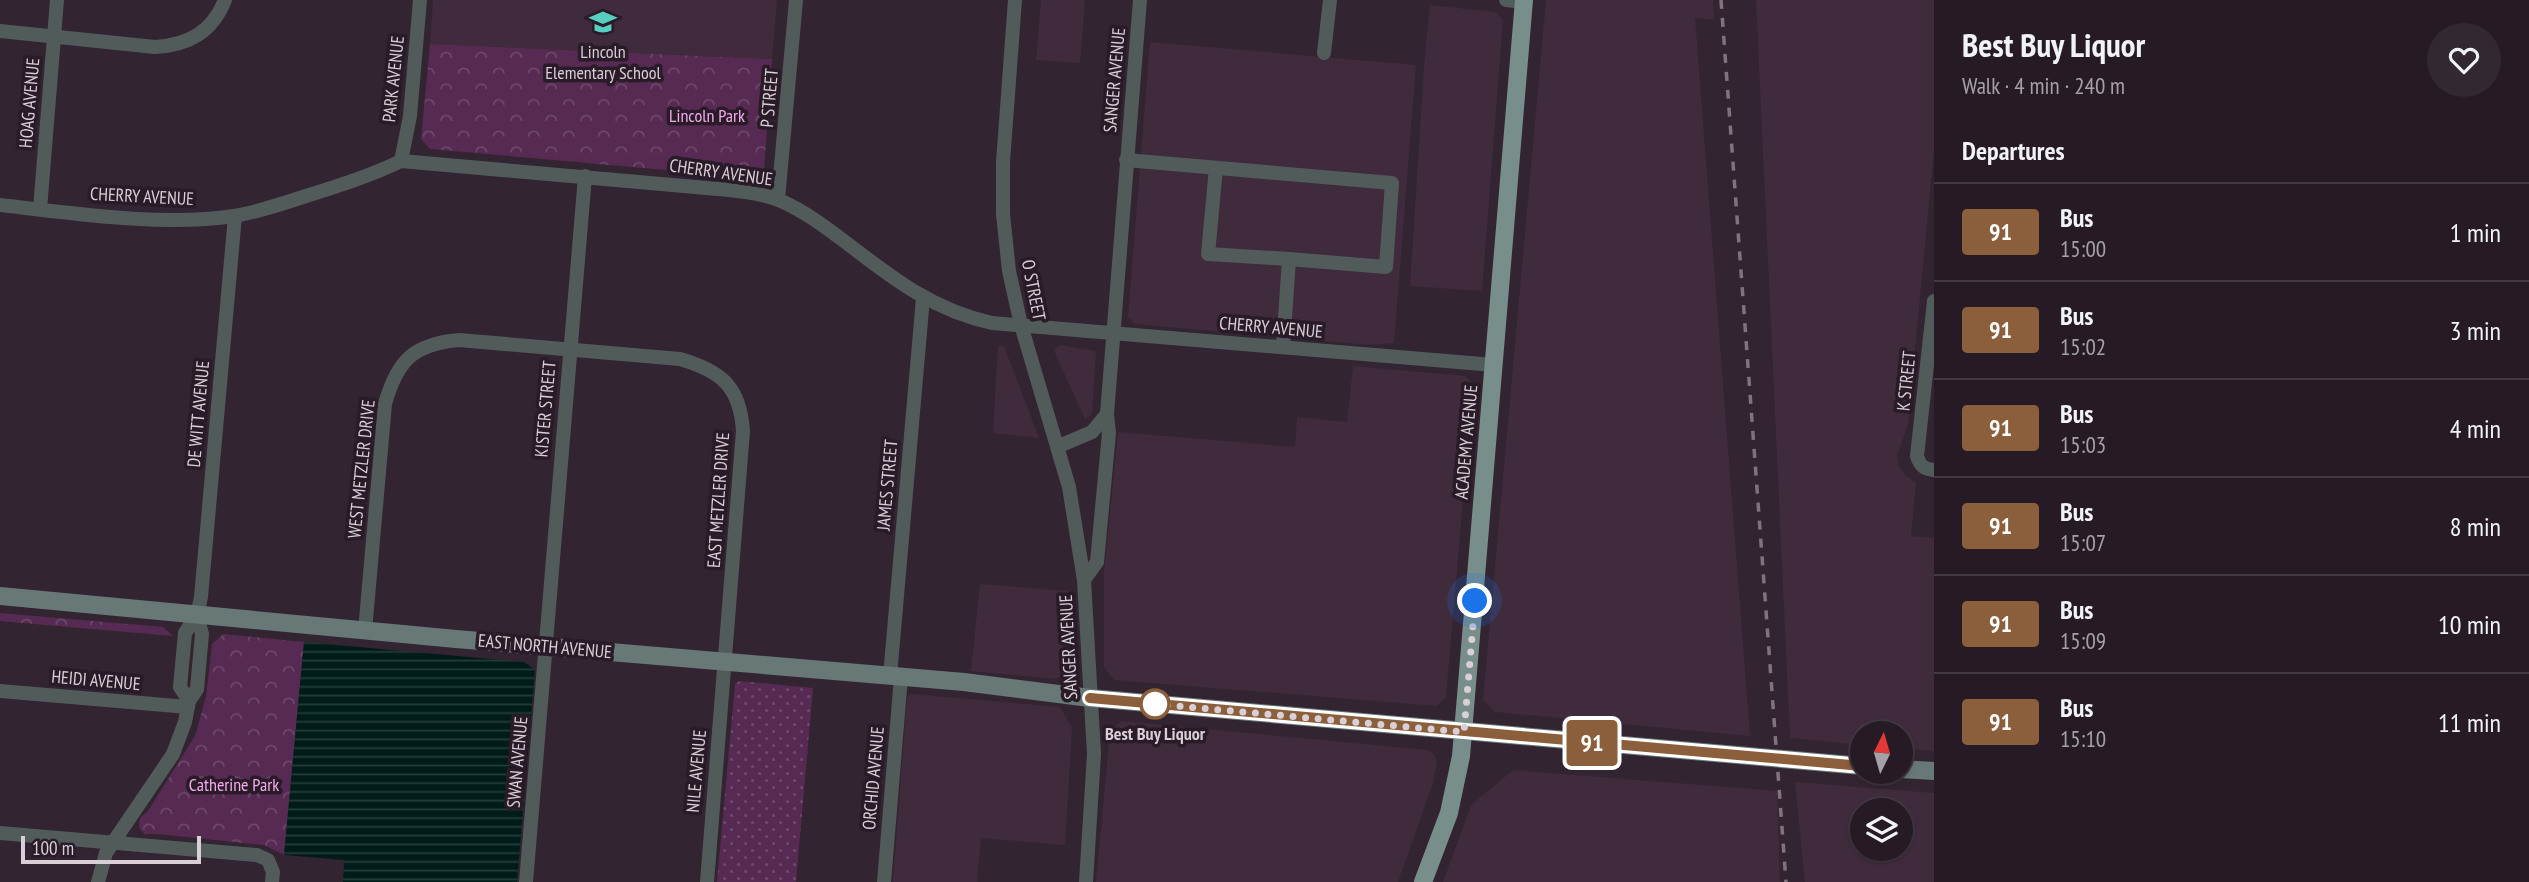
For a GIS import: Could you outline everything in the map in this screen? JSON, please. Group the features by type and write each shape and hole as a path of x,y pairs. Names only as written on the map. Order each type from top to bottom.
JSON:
{"main road":[{"name":"ACADEMY AVENUE","path":"1423,882 1449,813 1460,767 1464,732 1494,365 1518,1"}],"street":[{"name":"HOAG AVENUE","path":"40,209 57,0"},
{"path":"0,31 155,47 173,46 192,40 207,30 217,18 225,0"},
{"name":"PARK AVENUE","path":"401,162 410,116 420,0"},
{"name":"P STREET","path":"778,199 796,0"},
{"name":"O STREET","path":"1015,0 1002,190 1009,271 1021,325 1059,446 1072,499 1084,580"},
{"name":"SANGER AVENUE","path":"1086,882 1094,754 1084,580 1097,562 1109,433 1107,414 1140,0"},
{"path":"1324,53 1330,0"},
{"path":"1126,160 1216,167 1392,183 1386,267 1208,254 1216,167"},
{"name":"CHERRY AVENUE","path":"0,205 176,219 235,216 372,175 401,162 729,190 778,199 814,219 923,298 969,318 1021,325 1494,365"},
{"name":"KISTER STREET","path":"546,646 585,176"},
{"name":"DE WITT AVENUE","path":"98,882 107,853 173,754 186,722 188,704 180,687 185,633 197,615 201,597 235,216"},
{"path":"1283,347 1289,260"},
{"name":"JAMES STREET","path":"895,676 923,298"},
{"name":"K STREET","path":"1934,301 1917,456 1919,464 1934,470"},
{"name":"WEST METZLER DRIVE","path":"365,631 385,404 390,384 399,366 425,346 440,341 459,340 570,350"},
{"name":"EAST METZLER DRIVE","path":"570,350 680,359 706,367 722,378 733,391 742,410 743,431 724,663"},
{"path":"1059,446 1092,432 1107,414"},
{"name":"EAST NORTH AVENUE","path":"0,596 365,631 895,676 1090,698 1850,765"},
{"name":"SWAN AVENUE","path":"526,882 546,646"},
{"name":"NILE AVENUE","path":"707,882 724,663"},
{"name":"ORCHID AVENUE","path":"884,882 895,676"},
{"name":"HEIDI AVENUE","path":"0,691 188,704"},
{"path":"1913,770 1934,771"},
{"path":"0,833 257,855 268,860 273,872 272,882"}],"shaded area":[{"name":"Lincoln Elementary School","path":"433,0 777,0 772,59 430,44"},
{"path":"1041,0 1085,0 1080,63 1036,60"},
{"path":"1546,0 1713,0 1714,20 1695,18 1750,736 1495,712 1483,700"},
{"path":"1756,0 1934,0 1934,150 1908,424 1897,456 1899,467 1916,483 1911,536 1934,538 1934,751 1913,749 1913,721 1850,721 1850,744 1790,738"},
{"path":"1430,5 1495,12 1503,20 1482,291 1410,286"},
{"path":"1150,42 1416,65 1394,343 1370,345 1135,324 1128,317"},
{"path":"1060,345 1096,351 1092,414 1085,419 1055,353 1055,349"},
{"path":"998,346 1004,346 1039,438 993,433"},
{"path":"1353,366 1465,376 1473,383 1446,697 1437,706 1114,680 1104,667 1104,573 1118,432 1295,447 1297,417 1347,422"},
{"path":"980,584 1068,591 1067,672 1056,679 971,671"},
{"path":"304,642 524,662 535,670 517,882 343,882 344,860 284,855"},
{"path":"910,694 1060,707 1072,728 1065,845 981,838 977,882 893,882 907,697"},
{"path":"1121,721 1427,750 1434,754 1437,762 1433,783 1398,882 1096,882 1110,732"},
{"path":"1513,770 1777,791 1780,882 1443,882 1471,805"},
{"path":"1795,782 1934,793 1934,882 1805,882"}],"green space":[{"name":"Lincoln Park","path":"430,44 772,59 764,170 756,178 430,149 421,139"},
{"path":"0,613 163,627 173,636 0,621"},
{"name":"Catherine Park","path":"223,634 304,642 284,855 264,845 144,834 139,827 140,818 148,811 195,736 206,697 212,644"},
{"path":"739,681 813,688 796,882 717,882 735,684"}],"railway":[{"path":"1721,0 1786,882"}],"bus line":[{"name":"91","path":"1090,698 1850,765"}],"place":[{"name":"Lincoln Elementary School","path":"603,22"},
{"name":"Best Buy Liquor","path":"1155,704"}],"route":[{"path":"1155,704 1464,732 1475,601"}]}
